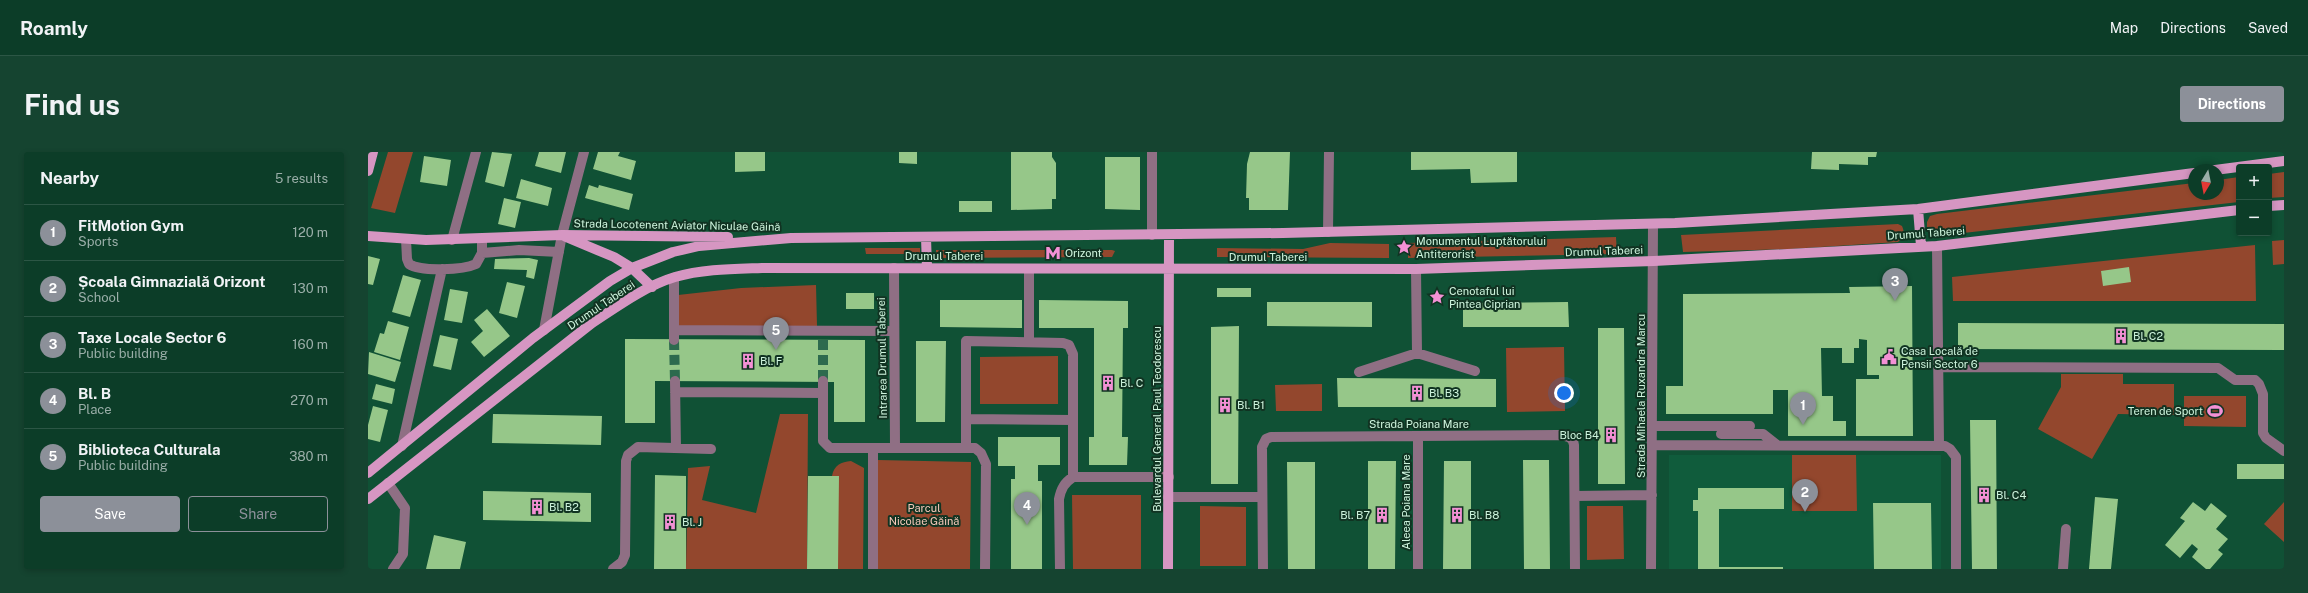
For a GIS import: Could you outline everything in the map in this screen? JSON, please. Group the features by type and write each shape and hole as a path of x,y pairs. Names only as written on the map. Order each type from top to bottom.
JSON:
{"main road":[{"path":"368,171 374,152"},
{"path":"2224,169 2284,161"},
{"name":"Drumul Taberei","path":"368,473 544,330 632,268 673,252 699,246 790,238 1169,235 1653,224 1918,209 2188,174"},
{"path":"2272,206 2284,204"},
{"path":"1918,209 1921,246"},
{"name":"Drumul Taberei","path":"368,499 592,323 625,301 652,287 674,278 693,273 739,269 894,268 1416,269 1654,261 1937,246 2236,210"},
{"name":"Strada Locotenent Aviator Niculae Găină","path":"368,236 452,240 482,240 562,235 790,238"},
{"name":"Strada Locotenent Aviator Niculae Găină","path":"562,235 614,258 632,268 652,287"},
{"name":"Bulevardul General Paul Teodorescu","path":"1168,569 1169,235"},
{"path":"926,237 927,268"}],"street":[{"path":"452,240 476,152"},
{"path":"544,330 562,235 584,152"},
{"path":"1152,152 1152,235"},
{"path":"1328,232 1329,152"},
{"name":"Strada Mihaela Ruxandra Marcu","path":"1652,569 1653,224"},
{"path":"406,239 409,264 419,268 442,269 471,266 480,259 482,253 482,240"},
{"path":"1937,246 1939,444"},
{"path":"482,253 519,250 559,252"},
{"name":"Intrarea Drumul Taberei","path":"894,268 895,448"},
{"path":"402,446 442,269"},
{"path":"1029,269 1029,341"},
{"path":"1416,269 1417,353"},
{"path":"674,278 674,335 823,335 894,331"},
{"path":"966,448 966,341 1057,341 1069,345 1072,349 1073,477"},
{"path":"1359,372 1417,353 1475,371"},
{"path":"1938,367 2218,368 2235,380 2255,380 2259,384 2263,394 2263,433 2266,438 2284,451"},
{"path":"675,381 676,448"},
{"path":"824,382 825,444 830,448 975,448 981,452 986,464 985,569"},
{"path":"675,392 823,393"},
{"path":"966,419 1073,420"},
{"path":"1652,426 1750,426"},
{"path":"1721,434 1763,434 1777,445"},
{"name":"Aleea Poiana Mare","path":"1418,436 1418,569"},
{"name":"Strada Poiana Mare","path":"1263,569 1262,447 1266,439 1270,437 1568,436 1572,439 1574,445 1576,569"},
{"path":"1652,445 1939,444 1950,449 1956,457 1956,569"},
{"path":"613,569 622,562 625,555 626,461 628,455 638,447 711,448"},
{"path":"873,448 873,569"},
{"path":"1060,569 1059,499 1064,485 1073,477 1169,477"},
{"path":"388,483 405,508 403,554 393,569"},
{"path":"1575,496 1652,495"},
{"path":"1168,497 1262,496"},
{"path":"2063,569 2066,529"}],"shaded area":[{"path":"1669,455 1941,455 1941,569 1669,569"}],"green space":[{"path":"388,152 413,152 395,213 371,208"},
{"path":"2284,172 2284,197 2272,198 2272,174"},
{"path":"2236,177 2236,202 1937,236 1927,228 1927,222 1930,216 1937,214 2188,184 2188,200 2224,200 2224,179"},
{"path":"1898,224 1902,226 1904,233 1903,237 1898,242 1789,249 1683,252 1681,235"},
{"path":"1616,237 1617,254 1408,258 1408,243"},
{"path":"2284,240 2284,264 2273,265 2272,241"},
{"path":"1330,243 1389,244 1389,258 1217,257 1217,248 1303,249"},
{"path":"2255,245 2256,301 1953,301 1952,277"},
{"path":"865,248 920,248 920,254 866,254"},
{"path":"936,250 1115,251 1112,257 936,258"},
{"path":"816,285 817,326 678,326 678,295 741,288"},
{"path":"1564,347 1565,411 1507,412 1506,348"},
{"path":"1058,356 1058,404 980,404 980,357"},
{"path":"2061,374 2123,374 2123,384 2174,384 2174,415 2118,414 2092,459 2038,429 2061,387"},
{"path":"1322,384 1322,411 1276,411 1275,385"},
{"name":"Teren de Sport","path":"2184,396 2246,396 2246,427 2184,426"},
{"path":"780,414 808,414 807,569 686,569 688,468 710,466 702,500 756,513"},
{"path":"1792,455 1856,455 1857,511 1792,511"},
{"name":"Parcul Nicolae Găină","path":"878,460 971,462 970,569 877,569"},
{"path":"851,461 864,468 863,569 837,569 832,476 834,469 838,465"},
{"path":"1072,495 1141,495 1141,569 1073,569"},
{"path":"2284,502 2284,542 2264,524"},
{"path":"1200,506 1246,507 1246,566 1200,566"},
{"path":"1587,506 1623,506 1624,559 1587,560"}],"building":[{"path":"492,152 512,154 504,187 485,182"},
{"path":"539,152 566,152 561,173 535,166"},
{"path":"598,152 620,152 618,156 636,161 631,180 593,169"},
{"path":"735,152 765,152 765,171 735,172"},
{"path":"899,152 917,152 917,164 899,163"},
{"path":"1011,152 1052,152 1052,157 1056,163 1056,199 1052,199 1052,209 1011,210"},
{"path":"1250,152 1290,152 1288,210 1249,210 1249,198 1246,198 1247,164"},
{"path":"1411,152 1517,152 1517,182 1471,183 1470,169 1411,170"},
{"path":"1812,152 1877,152 1876,157 1868,157 1868,165 1839,164 1839,170 1811,169"},
{"path":"424,156 451,160 447,186 420,182"},
{"path":"1105,157 1140,157 1140,210 1105,209"},
{"path":"521,179 552,188 548,206 516,198"},
{"path":"589,185 598,188 599,185 633,194 629,210 585,198"},
{"path":"504,198 521,202 515,228 498,224"},
{"path":"959,201 992,201 992,212 959,212"},
{"path":"368,256 380,259 373,285 368,284"},
{"path":"529,258 538,260 534,279 526,277 527,270 494,269 495,259"},
{"path":"2129,267 2131,282 2103,286 2101,271"},
{"path":"403,275 421,280 410,317 392,312"},
{"path":"507,282 525,286 517,318 499,313"},
{"path":"1912,286 1913,436 1856,436 1856,379 1879,379 1879,375 1867,375 1867,340 1859,339 1859,348 1854,348 1854,363 1842,363 1842,348 1821,348 1822,396 1833,396 1833,421 1846,421 1846,436 1788,436 1788,390 1773,390 1773,414 1666,414 1666,386 1683,386 1683,294 1850,293 1849,287"},
{"path":"1217,288 1251,288 1251,297 1217,297"},
{"path":"450,289 468,292 462,323 444,320"},
{"path":"846,293 874,293 874,309 846,309"},
{"path":"940,300 1022,300 1022,328 940,327"},
{"name":"Bl. C","path":"1039,300 1128,301 1128,328 1123,328 1122,437 1128,437 1127,465 1089,465 1089,437 1094,437 1094,328 1039,328"},
{"path":"1267,302 1372,302 1372,327 1267,326"},
{"path":"1568,302 1569,327 1463,327 1463,303"},
{"path":"487,309 510,336 484,357 471,342 483,331 474,320"},
{"path":"388,321 409,327 400,360 374,352 380,333 384,334"},
{"name":"Bl. C2","path":"1958,323 2284,324 2284,350 1958,349"},
{"name":"Bl. B1","path":"1239,326 1238,484 1211,484 1211,327"},
{"name":"Bloc B4","path":"1598,328 1624,328 1625,484 1598,484"},
{"path":"440,335 458,339 451,370 433,366"},
{"path":"625,339 865,340 865,422 834,422 834,382 655,381 655,423 625,423"},
{"path":"916,341 946,341 945,422 916,422"},
{"path":"369,352 401,362 395,382 368,374"},
{"name":"Bl. B3","path":"1337,378 1496,379 1496,407 1338,407"},
{"path":"376,384 395,389 392,404 372,399"},
{"path":"373,406 388,410 380,442 368,439 368,425"},
{"path":"493,414 602,416 601,445 492,443"},
{"name":"Bl. C4","path":"1970,420 1996,420 1997,569 1972,569"},
{"path":"998,437 1060,437 1060,465 1038,465 1038,481 1042,481 1042,569 1011,569 1011,479 1015,479 1015,466 998,466"},
{"path":"1523,460 1549,460 1550,569 1524,569"},
{"name":"Bl. B7","path":"1368,461 1396,461 1395,569 1368,569"},
{"name":"Bl. B8","path":"1444,461 1471,461 1471,569 1443,569"},
{"path":"1287,462 1315,462 1315,569 1288,569"},
{"path":"2237,464 2284,464 2284,479 2237,479"},
{"name":"Bl. J","path":"655,475 686,476 686,569 654,569"},
{"path":"808,476 839,476 838,569 807,569"},
{"path":"1698,488 1784,488 1784,509 1719,509 1719,567 1783,567 1783,569 1698,569 1698,511 1693,511 1693,500 1698,500"},
{"name":"Bl. B2","path":"483,491 591,493 591,522 483,520"},
{"path":"2095,497 2118,499 2111,569 2089,569"},
{"path":"2193,502 2205,511 2211,503 2227,516 2216,529 2228,539 2218,550 2223,554 2210,569 2206,569 2192,557 2198,549 2192,544 2180,558 2165,545 2185,521 2180,518"},
{"path":"1873,503 1931,503 1932,569 1874,569"},
{"path":"434,535 466,542 460,569 426,569"}],"tunnel":[{"path":"674,340 675,381"},
{"path":"823,340 823,381"}],"place":[{"name":"Monumentul Luptătorului Antiterorist","path":"1404,247"},
{"name":"Orizont","path":"1053,253"},
{"name":"Cenotaful lui Pintea Ciprian","path":"1437,297"},
{"name":"Taxe Locale Sector 6","path":"1895,301"},
{"name":"Bl. C2","path":"2121,336"},
{"name":"Biblioteca Culturala","path":"776,350"},
{"name":"Casa Locală de Pensii Sector 6","path":"1889,357"},
{"name":"Bl. F","path":"748,361"},
{"name":"Bl. C","path":"1108,383"},
{"name":"Bl. B3","path":"1417,393"},
{"name":"Bl. B1","path":"1225,405"},
{"name":"Teren de Sport","path":"2215,411"},
{"name":"FitMotion Gym","path":"1803,425"},
{"name":"Bloc B4","path":"1611,435"},
{"name":"Bl. C4","path":"1984,495"},
{"name":"Bl. B2","path":"537,507"},
{"name":"Școala Gimnazială Orizont","path":"1805,512"},
{"name":"Bl. B7","path":"1382,515"},
{"name":"Bl. B8","path":"1457,515"},
{"name":"Bl. J","path":"670,522"},
{"name":"Bl. B","path":"1027,525"}]}
